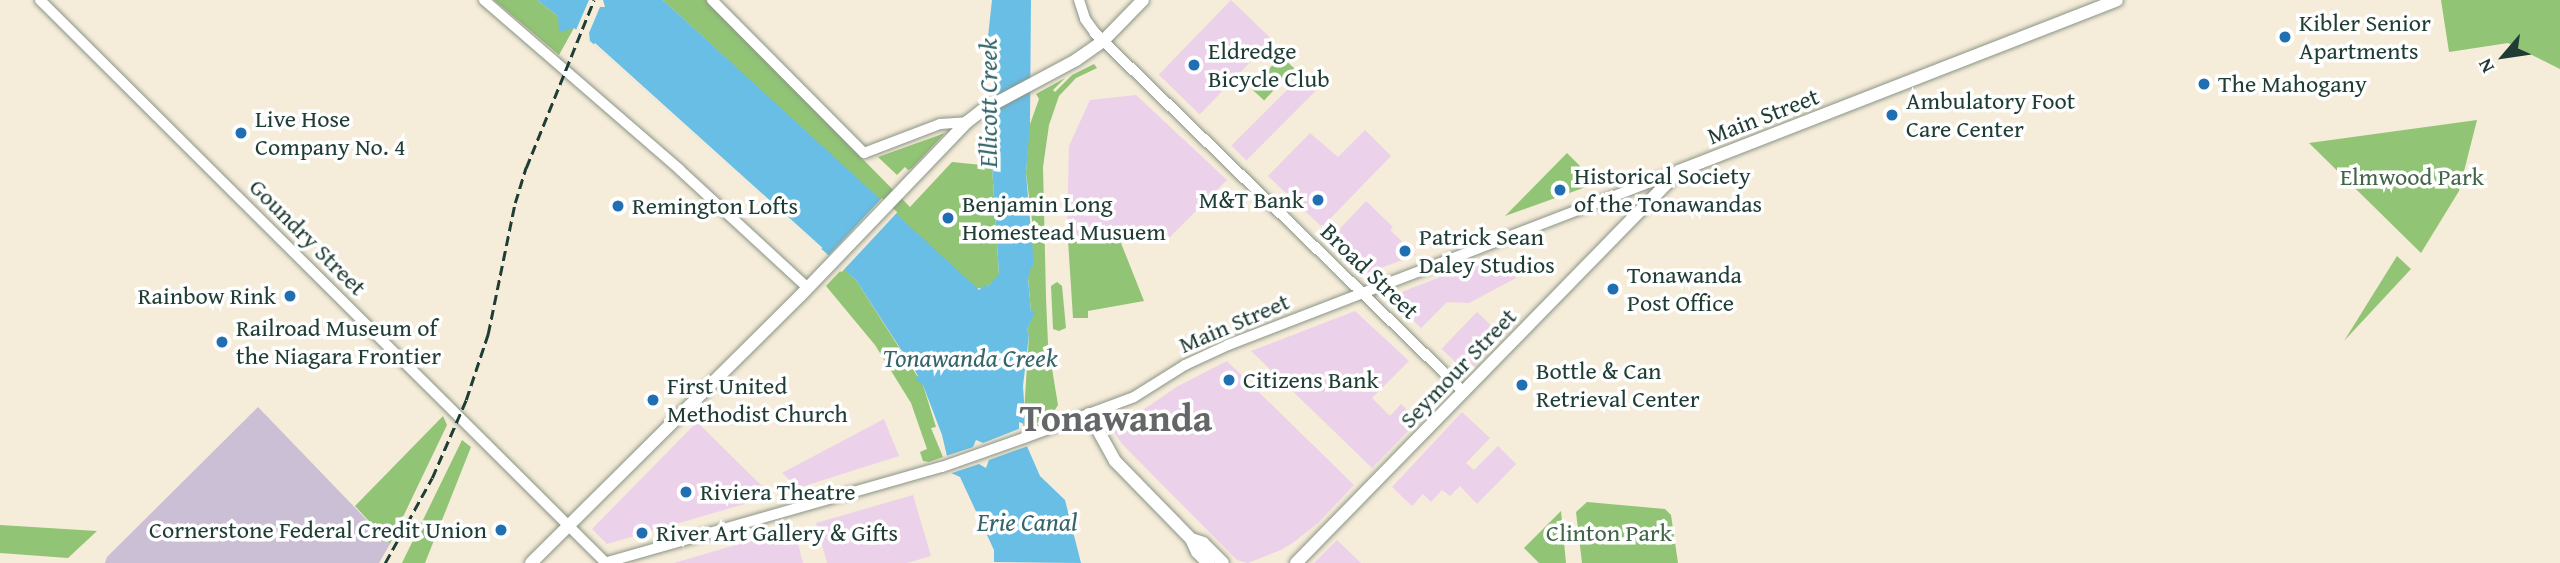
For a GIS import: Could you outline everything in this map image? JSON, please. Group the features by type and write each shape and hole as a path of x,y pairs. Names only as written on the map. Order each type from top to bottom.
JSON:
{"main road":[{"path":"531,563 808,288 967,121 1103,41 1143,0"},
{"name":"Main Street","path":"1679,171 2117,0"},
{"name":"Seymour Street","path":"1296,563 1679,171"},
{"path":"1089,414 1098,434 1119,466 1191,539 1197,552 1208,563"},
{"path":"1191,539 1203,543 1223,563"}],"street":[{"name":"Goundry Street","path":"40,0 570,525 605,563"},
{"path":"484,0 680,170 808,288"},
{"path":"712,0 864,153 940,124 967,121"},
{"name":"Broad Street","path":"1079,0 1085,19 1103,41 1464,392"},
{"name":"Main Street","path":"605,563 942,467 1024,438 1144,391 1206,355 1679,171"}],"shaded area":[{"path":"1231,0 1272,40 1200,114 1159,75"},
{"path":"1305,72 1320,87 1246,160 1231,146"},
{"path":"1136,95 1227,180 1170,237 1073,238 1067,232 1069,146 1090,100"},
{"path":"1365,130 1391,156 1322,227 1268,176 1310,133 1338,157"},
{"path":"1366,201 1393,227 1390,230 1416,255 1367,273 1332,237"},
{"path":"1494,256 1516,278 1469,303 1447,302 1421,328 1389,297"},
{"path":"1355,311 1409,361 1372,398 1390,416 1401,404 1418,421 1372,468 1251,351"},
{"path":"1477,312 1502,336 1467,373 1442,349"},
{"path":"1227,361 1354,485 1318,523 1294,542 1248,563 1237,560 1122,444 1113,430 1114,424"},
{"path":"258,407 390,544 379,563 105,563 107,557"},
{"path":"1462,412 1490,438 1466,463 1474,470 1498,446 1516,464 1477,504 1460,486 1450,496 1442,490 1431,502 1423,494 1412,506 1392,487"},
{"path":"884,419 899,456 798,488 782,473"},
{"path":"697,422 772,496 607,544 592,529"},
{"path":"913,495 931,556 907,563 827,563 816,523"},
{"path":"794,528 803,563 674,563"},
{"path":"1337,540 1361,563 1314,563"}],"green space":[{"path":"494,0 537,0 574,28 559,55"},
{"path":"663,0 706,0 910,207 952,162 992,166 999,275 987,287 975,289"},
{"path":"2441,0 2560,0 2560,69 2508,43 2449,52"},
{"path":"1281,56 1294,68 1264,100 1251,88"},
{"path":"1094,64 1097,68 1076,78 1059,96 1049,125 1043,167 1046,298 1048,344 1058,405 1050,418 1023,428 1029,335 1027,330 1034,313 1031,312 1028,277 1033,228 1026,173 1029,127 1039,99 1036,94 1065,78 1053,90 1055,92 1072,75"},
{"name":"Elmwood Park","path":"2477,120 2459,191 2421,253 2309,143"},
{"path":"945,133 912,168 908,170 905,167 897,175 878,157"},
{"path":"1567,153 1597,183 1505,216"},
{"path":"1119,238 1144,301 1088,311 1088,318 1073,318 1068,240"},
{"path":"2397,256 2411,269 2344,341"},
{"path":"843,268 856,280 923,385 936,427 931,428 943,457 929,462 923,461 920,452 927,449 911,403 875,345 826,286"},
{"path":"1057,282 1062,286 1066,328 1059,331 1053,329 1051,286"},
{"path":"443,416 447,425 390,544 355,506"},
{"path":"462,440 471,447 425,563 402,563"},
{"name":"Clinton Park","path":"1587,502 1665,509 1671,515 1678,563 1582,563 1576,512"},
{"path":"1561,511 1566,563 1539,563 1524,548"},
{"path":"0,525 97,531 68,558 0,553"}],"water":[{"name":"Tonawanda Creek","path":"537,0 663,0 979,290 984,285 987,287 999,274 992,166 997,136 996,85 986,55 992,0 1031,0 1030,124 1026,173 1034,266 1031,267 1028,278 1031,312 1035,312 1027,330 1029,335 1023,386 1025,416 1024,424 1019,422 1019,428 1040,476 1065,500 1081,563 994,562 994,550 960,477 951,473 942,435 923,385 915,378 918,376 913,367 908,367 911,365 856,280 590,41 574,28 559,32 558,16"}],"pier":[{"path":"589,0 603,0 605,7 600,7 589,33 590,41 587,39 585,42 576,34 576,30"},
{"path":"595,43 822,248 821,249"},
{"path":"882,198 897,212 841,272 826,258"},
{"path":"1021,428 1028,446 989,460 986,468 979,464 949,474 943,457 973,447 976,440 983,443"}],"railway":[{"path":"385,563 432,478 466,400 488,334 515,203 526,168 594,0"}],"place":[{"name":"Kibler Senior Apartments","path":"2285,37"},
{"name":"Eldredge Bicycle Club","path":"1194,65"},
{"name":"The Mahogany","path":"2204,84"},
{"name":"Ambulatory Foot Care Center","path":"1892,115"},
{"name":"Live Hose Company No. 4","path":"241,133"},
{"name":"Historical Society of the Tonawandas","path":"1560,190"},
{"name":"M&T Bank","path":"1318,200"},
{"name":"Remington Lofts","path":"618,206"},
{"name":"Benjamin Long Homestead Musuem","path":"948,218"},
{"name":"Patrick Sean Daley Studios","path":"1405,251"},
{"name":"Tonawanda Post Office","path":"1613,289"},
{"name":"Rainbow Rink","path":"290,296"},
{"name":"Railroad Museum of the Niagara Frontier","path":"222,342"},
{"name":"Citizens Bank","path":"1229,380"},
{"name":"Bottle & Can Retrieval Center","path":"1522,385"},
{"name":"First United Methodist Church","path":"653,400"},
{"name":"Riviera Theatre","path":"686,492"},
{"name":"Cornerstone Federal Credit Union","path":"501,530"},
{"name":"River Art Gallery & Gifts","path":"642,533"}],"district":[{"name":"Tonawanda","path":"1116,418"}],"water label":[{"name":"Ellicott Creek","path":"988,103"},
{"name":"Erie Canal","path":"1027,522"}]}
